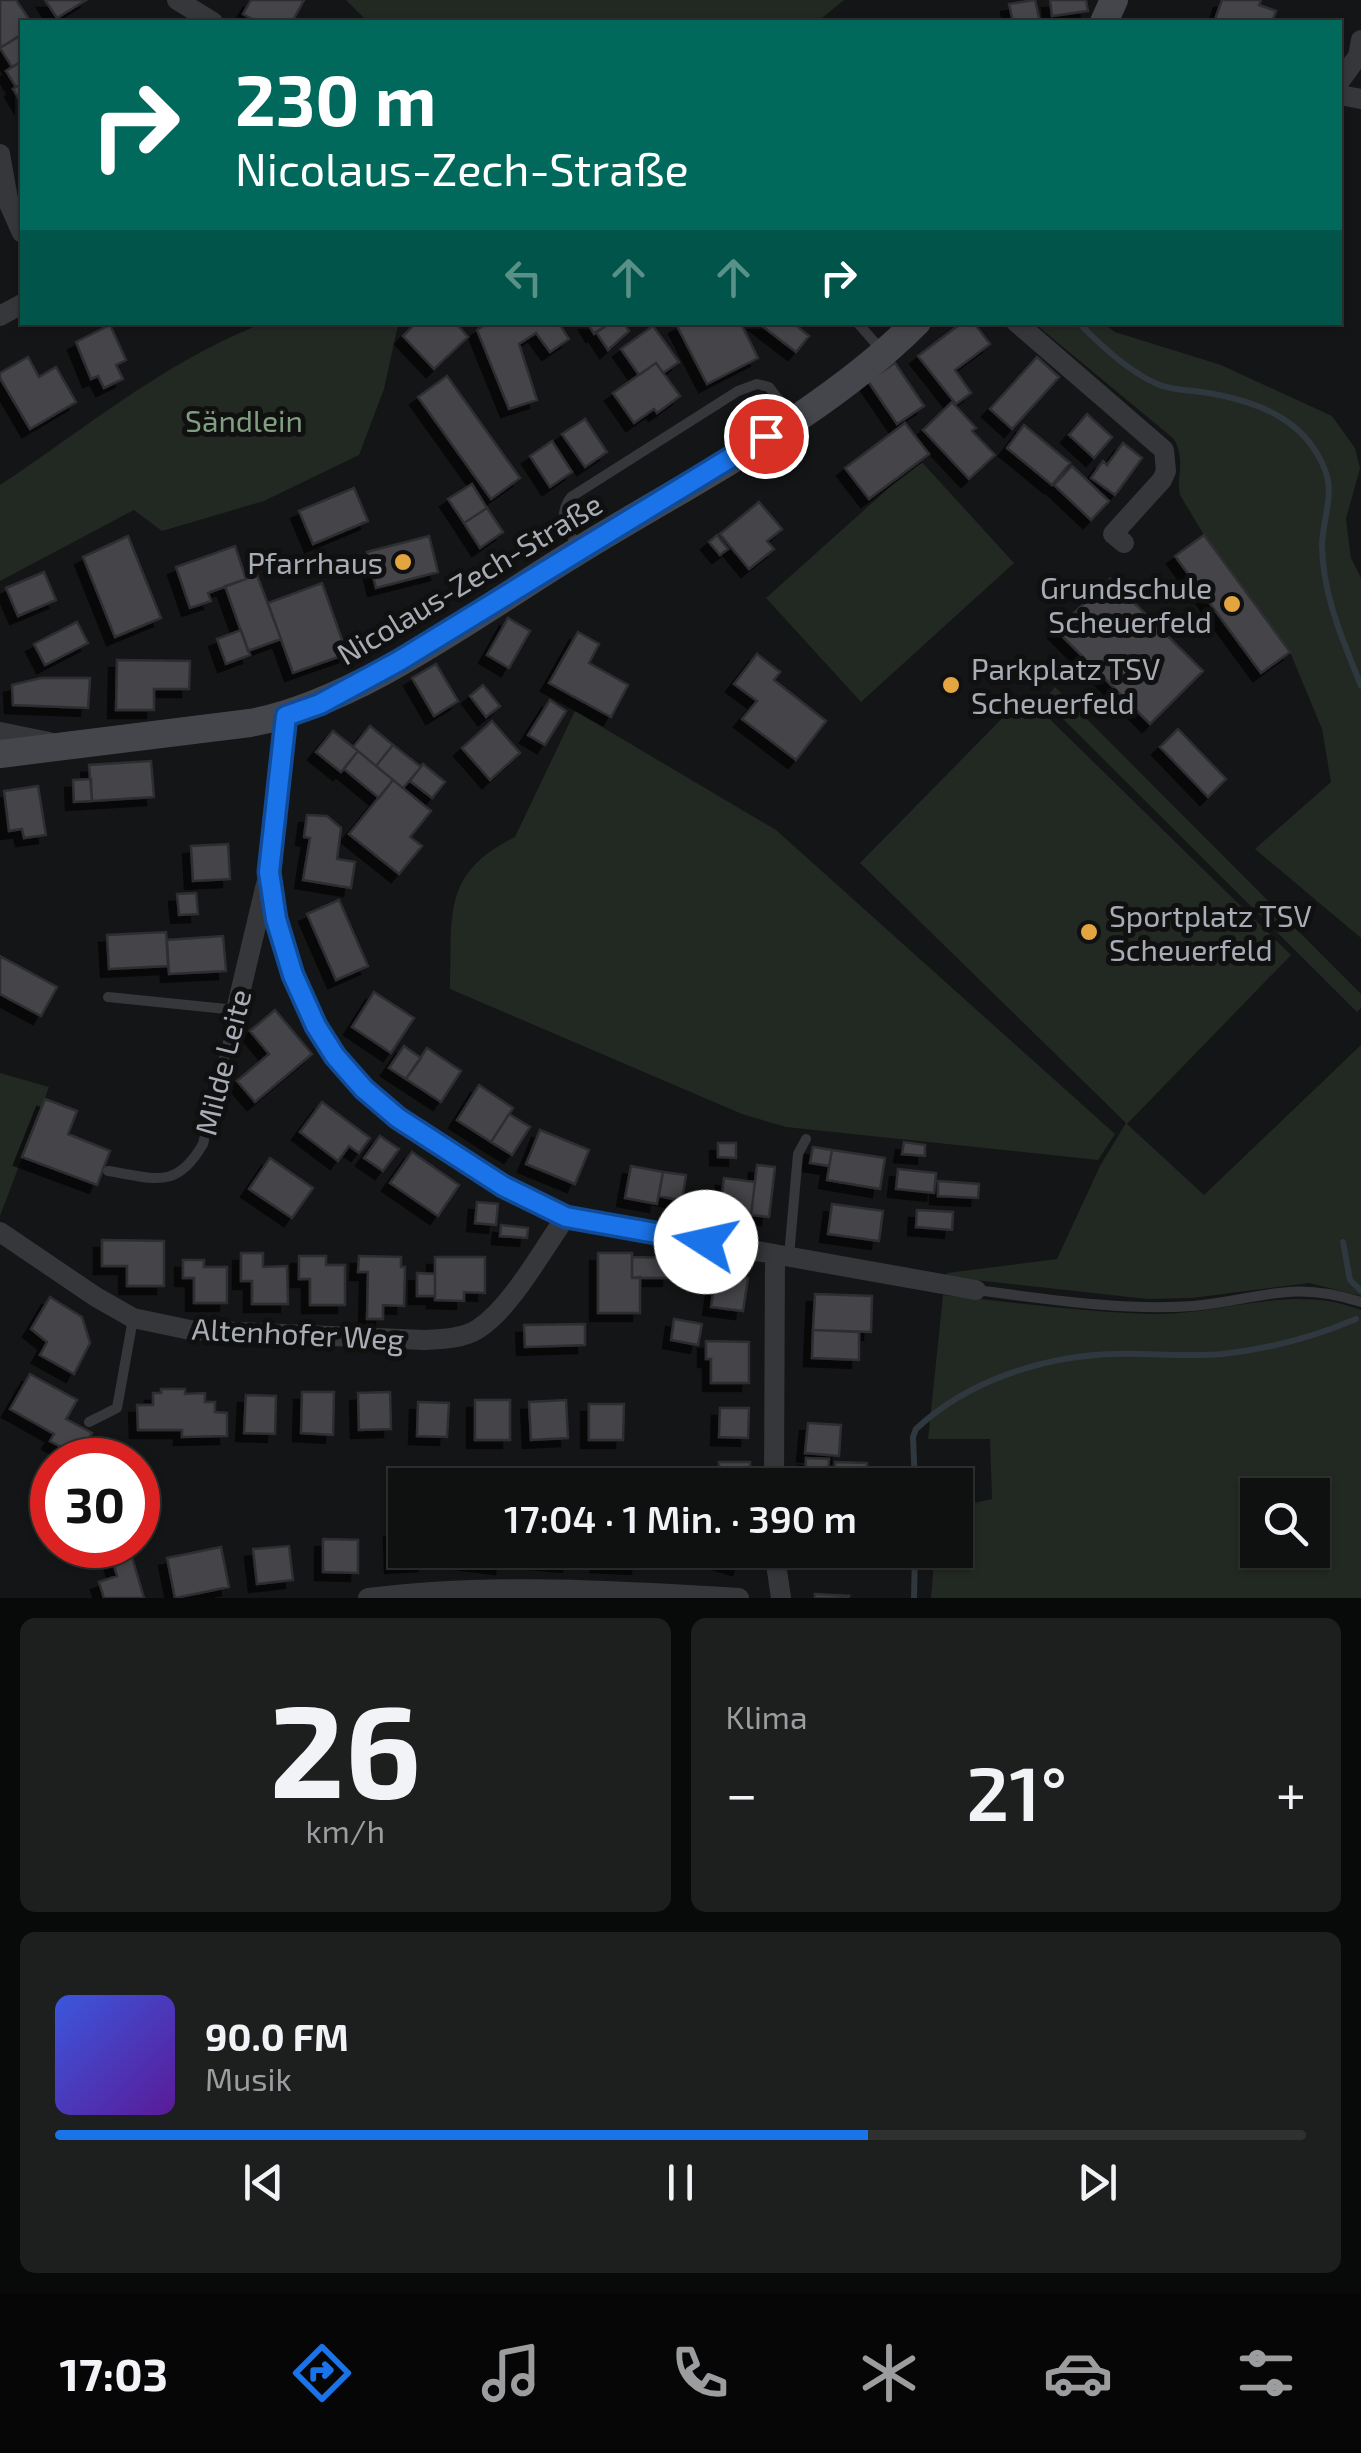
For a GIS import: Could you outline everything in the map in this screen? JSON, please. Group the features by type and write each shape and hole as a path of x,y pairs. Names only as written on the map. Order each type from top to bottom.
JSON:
{"street":[{"path":"177,0 210,20"},
{"path":"1342,78 1358,56 1361,40"},
{"path":"0,154 9,204 20,229"},
{"name":"Nicolaus-Zech-Straße","path":"0,754 150,738 286,716 320,704 399,661 794,419 885,354 914,325"},
{"path":"1019,325 1164,450 1166,471 1162,480 1114,534 1124,543"},
{"path":"286,716 269,872 276,919 293,975 316,1026 335,1056 364,1089 398,1118 488,1177 566,1217 976,1290"},
{"path":"0,732 71,746"},
{"name":"Milde Leite","path":"236,1010 269,872"},
{"name":"Altenhofer Weg","path":"0,1232 133,1318 190,1330 424,1340 462,1336 478,1329 502,1306 566,1217"},
{"path":"775,1468 782,1255"},
{"path":"777,1568 781,1598"},
{"path":"368,1598 588,1590 738,1598"}],"lane":[{"path":"861,325 885,354"},
{"path":"580,550 563,522 563,509 571,498 738,391 757,384 769,387 794,419"},
{"path":"108,996 236,1010"},
{"name":"Milde Leite","path":"108,1170 158,1179 176,1176 194,1160 202,1144 236,1010"},
{"path":"782,1255 798,1154 806,1139"},
{"path":"976,1290 1123,1305 1193,1306 1288,1290 1326,1292 1361,1302"},
{"path":"89,1422 117,1408 133,1318"}],"green space":[{"path":"346,0 844,0 819,20 366,20"},
{"name":"Sändlein","path":"259,325 398,325 384,389 359,455 264,501 162,531 134,510 0,581 0,485 128,396 230,337"},
{"path":"1036,325 1106,325 1115,332 1221,365 1332,416 1355,448 1360,468 1346,519 1351,558 1361,578 1361,938 1255,849 1331,782 1322,729 1290,652 1204,535 1180,495 1180,462 1174,439"},
{"path":"920,460 1014,563 861,702 766,598"},
{"path":"1055,687 1361,994 1361,1008 1357,1012 1044,700"},
{"path":"1025,695 1291,955 1127,1124 1204,1195 1361,1045 1361,1296 1309,1283 1192,1298 1147,1299 947,1277 947,1273 1057,1259 1100,1166 1126,1123 860,863"},
{"path":"575,711 776,830 1115,1134 1098,1160 786,1127 742,1114 450,989 452,919 462,882 491,851 515,837"},
{"path":"0,1073 49,1087 0,1216"},
{"path":"943,1295 1149,1314 1283,1299 1335,1302 1361,1310 1361,1598 931,1598 934,1568 973,1568 973,1503 992,1499 990,1439 928,1439"}],"building":[{"path":"0,0 16,0 30,20 20,20 20,35 0,48"},
{"path":"45,0 86,0 57,18"},
{"path":"251,0 304,0 293,20 254,20 243,14"},
{"path":"1035,0 1040,20 1013,20 1009,4"},
{"path":"1050,0 1086,0 1088,11 1052,16"},
{"path":"1222,0 1261,0 1259,5 1276,11 1273,20 1215,20"},
{"path":"20,36 20,62 12,67 0,48"},
{"path":"20,62 20,84 16,87 6,71"},
{"path":"110,325 126,360 116,365 123,379 104,388 98,376 91,379 76,342"},
{"path":"414,325 458,325 468,337 434,369 403,336"},
{"path":"484,325 560,325 569,339 550,352 536,333 519,344 537,400 509,409 477,330"},
{"path":"589,325 608,325 594,334"},
{"path":"607,325 625,325 629,331 608,350 596,332"},
{"path":"742,325 758,358 707,384 677,326"},
{"path":"761,325 796,325 809,336 796,352"},
{"path":"959,325 975,325 990,344 955,370 971,393 956,404 918,356"},
{"path":"653,326 679,362 663,373 656,363 639,375 621,349"},
{"path":"28,357 39,377 56,367 76,402 30,429 0,378 0,373"},
{"path":"1037,357 1059,377 1012,429 990,409"},
{"path":"656,363 680,396 657,413 654,409 634,423 613,393"},
{"path":"895,363 924,406 897,424 868,381"},
{"path":"447,376 520,478 491,499 418,397"},
{"path":"952,402 995,455 969,479 923,430"},
{"path":"1087,414 1112,437 1094,458 1069,435"},
{"path":"585,419 607,452 585,467 562,434"},
{"path":"905,423 929,454 869,499 845,468"},
{"path":"1024,425 1070,463 1052,485 1007,448"},
{"path":"552,441 572,472 550,487 530,456"},
{"path":"1123,443 1142,458 1115,495 1091,478 1103,461 1107,465"},
{"path":"1072,466 1109,501 1091,520 1054,485"},
{"path":"472,484 487,508 464,523 448,499"},
{"path":"354,488 368,521 313,544 299,511"},
{"path":"759,502 782,529 767,541 774,549 749,569 720,534"},
{"path":"487,508 503,532 480,548 464,523"},
{"path":"717,535 728,549 720,555 709,542"},
{"name":"Grundschule Scheuerfeld","path":"1204,535 1290,652 1261,673 1175,556"},
{"path":"128,536 161,618 115,637 83,557"},
{"name":"Pfarrhaus","path":"429,536 438,572 376,588 367,552"},
{"path":"235,546 246,579 208,593 211,601 190,608 176,567"},
{"path":"44,572 56,600 18,616 6,588"},
{"path":"257,575 281,639 248,651 225,586"},
{"path":"1110,579 1203,671 1150,724 1056,630"},
{"path":"322,583 347,654 293,673 268,603"},
{"path":"508,618 530,631 509,668 487,655"},
{"path":"77,622 88,643 45,665 34,644"},
{"path":"241,630 250,655 226,664 217,639"},
{"path":"578,632 599,644 589,663 628,685 611,717 549,683"},
{"path":"757,654 780,672 774,680 826,721 796,760 742,719 757,701 734,684"},
{"path":"117,660 190,661 189,689 154,689 154,710 116,710"},
{"path":"436,664 458,701 434,716 412,678"},
{"path":"41,678 90,678 88,708 13,705 12,685"},
{"path":"483,685 500,706 486,717 470,696"},
{"path":"550,700 566,711 545,745 528,735"},
{"path":"492,721 520,753 490,780 462,748"},
{"path":"370,726 393,745 376,766 353,747"},
{"path":"1178,729 1226,779 1208,797 1160,747"},
{"path":"333,731 358,751 341,772 316,752"},
{"path":"393,745 421,767 403,788 376,766"},
{"path":"358,751 393,780 379,798 344,769"},
{"path":"151,761 154,797 92,801 89,765"},
{"path":"423,764 445,782 432,798 410,781"},
{"path":"91,779 92,801 74,802 73,780"},
{"path":"393,780 431,811 410,837 422,846 399,874 349,834"},
{"path":"38,786 46,835 24,838 22,829 9,831 4,791"},
{"path":"307,815 327,816 341,828 337,859 355,862 351,888 303,880 310,838 304,837"},
{"path":"228,844 230,879 193,881 191,846"},
{"path":"196,893 198,914 179,915 177,894"},
{"path":"339,900 368,966 336,980 307,914"},
{"path":"166,932 168,966 109,969 107,935"},
{"path":"223,936 226,971 169,974 167,940"},
{"path":"0,956 57,987 41,1016 0,994"},
{"path":"374,992 414,1018 391,1053 352,1027"},
{"path":"275,1010 312,1054 255,1102 237,1081 269,1054 250,1031"},
{"path":"404,1046 421,1058 406,1079 389,1068"},
{"path":"427,1048 461,1071 441,1102 406,1079"},
{"path":"479,1085 513,1108 491,1142 457,1120"},
{"path":"45,1099 77,1111 68,1134 110,1151 97,1185 22,1157"},
{"path":"322,1102 370,1138 359,1153 349,1146 338,1161 300,1132"},
{"path":"509,1114 530,1127 512,1155 491,1142"},
{"path":"540,1130 589,1150 575,1184 526,1164"},
{"path":"380,1136 399,1149 383,1171 364,1158"},
{"path":"904,1142 925,1145 925,1156 902,1154"},
{"path":"718,1143 736,1143 736,1158 718,1157"},
{"path":"813,1147 832,1150 829,1166 810,1163"},
{"path":"832,1150 885,1158 880,1189 827,1180"},
{"path":"412,1152 459,1185 438,1216 390,1183"},
{"path":"270,1158 313,1188 292,1218 249,1189"},
{"path":"757,1165 775,1167 769,1217 751,1215"},
{"path":"631,1166 663,1172 657,1204 625,1198"},
{"path":"898,1169 936,1173 934,1193 896,1189"},
{"path":"663,1172 686,1175 682,1201 659,1196"},
{"path":"724,1178 755,1182 751,1215 720,1211"},
{"path":"938,1181 979,1184 978,1198 938,1196"},
{"path":"477,1202 498,1204 496,1225 475,1223"},
{"path":"832,1204 883,1211 879,1241 828,1234"},
{"path":"917,1210 953,1212 952,1230 916,1227"},
{"path":"501,1225 528,1228 527,1238 500,1236"},
{"path":"102,1240 164,1241 164,1286 127,1286 127,1266 102,1266"},
{"path":"241,1253 263,1253 263,1267 287,1266 288,1304 252,1304 252,1281 241,1281"},
{"path":"598,1253 632,1253 632,1278 640,1277 640,1313 598,1313"},
{"path":"299,1256 326,1256 326,1265 345,1265 345,1305 310,1305 310,1279 299,1279"},
{"path":"359,1256 401,1257 401,1267 405,1267 404,1306 383,1305 383,1319 367,1319 368,1272 358,1272"},
{"path":"435,1257 485,1257 485,1293 464,1292 464,1301 435,1300"},
{"path":"632,1257 670,1258 670,1278 632,1278"},
{"path":"183,1260 204,1260 204,1267 227,1267 227,1303 194,1303 194,1278 183,1278"},
{"path":"417,1273 435,1274 435,1296 417,1296"},
{"path":"716,1274 748,1278 743,1311 711,1307"},
{"path":"815,1294 872,1296 871,1332 813,1330"},
{"path":"50,1297 82,1317 90,1343 74,1374 40,1355 47,1342 31,1329"},
{"path":"674,1319 702,1324 698,1345 671,1340"},
{"path":"585,1324 585,1345 525,1347 524,1325"},
{"path":"813,1330 859,1332 859,1360 812,1358"},
{"path":"706,1341 749,1342 749,1383 711,1383"},
{"path":"30,1374 77,1400 66,1419 92,1433 89,1438 52,1438 54,1434 10,1409"},
{"path":"161,1389 205,1393 205,1402 215,1402 215,1412 227,1413 227,1436 182,1437 182,1430 138,1430 137,1405 153,1405 153,1393 161,1393"},
{"path":"302,1392 334,1392 333,1435 301,1433"},
{"path":"390,1392 391,1429 359,1430 358,1393"},
{"path":"246,1395 276,1396 275,1434 244,1433"},
{"path":"475,1400 510,1400 510,1440 475,1440"},
{"path":"566,1400 568,1438 531,1440 529,1402"},
{"path":"418,1402 449,1403 447,1437 417,1436"},
{"path":"589,1404 624,1404 623,1440 589,1440"},
{"path":"720,1408 749,1408 748,1438 719,1437"},
{"path":"808,1423 841,1425 839,1456 805,1453"},
{"path":"806,1458 829,1459 828,1468 805,1468"},
{"path":"719,1462 750,1462 750,1468 719,1468"},
{"path":"835,1462 867,1463 867,1468 835,1468"},
{"path":"323,1539 358,1540 358,1573 323,1572"},
{"path":"289,1546 293,1580 257,1584 253,1549"},
{"path":"221,1547 229,1587 175,1598 167,1558"},
{"path":"115,1568 135,1568 144,1598 104,1598 99,1582 117,1576"},
{"path":"815,1594 849,1596 815,1598"}],"waterway":[{"path":"1081,325 1146,379 1167,388 1221,395 1258,406 1291,424 1305,437 1328,479 1323,565 1335,618 1361,686"},
{"path":"1343,1242 1350,1280 1361,1291"},
{"path":"914,1468 916,1429 959,1397 1009,1374 1088,1356 1239,1352 1307,1337 1356,1319"},
{"path":"914,1598 915,1568"}],"place":[{"name":"Pfarrhaus","path":"403,562"},
{"name":"Grundschule Scheuerfeld","path":"1232,604"},
{"name":"Parkplatz TSV Scheuerfeld","path":"951,685"},
{"name":"Sportplatz TSV Scheuerfeld","path":"1089,932"}],"route":[{"path":"706,1242 566,1217 472,1168 381,1104 335,1056 316,1026 293,975 276,919 269,872 286,716 320,704 399,661 766,436"}]}
